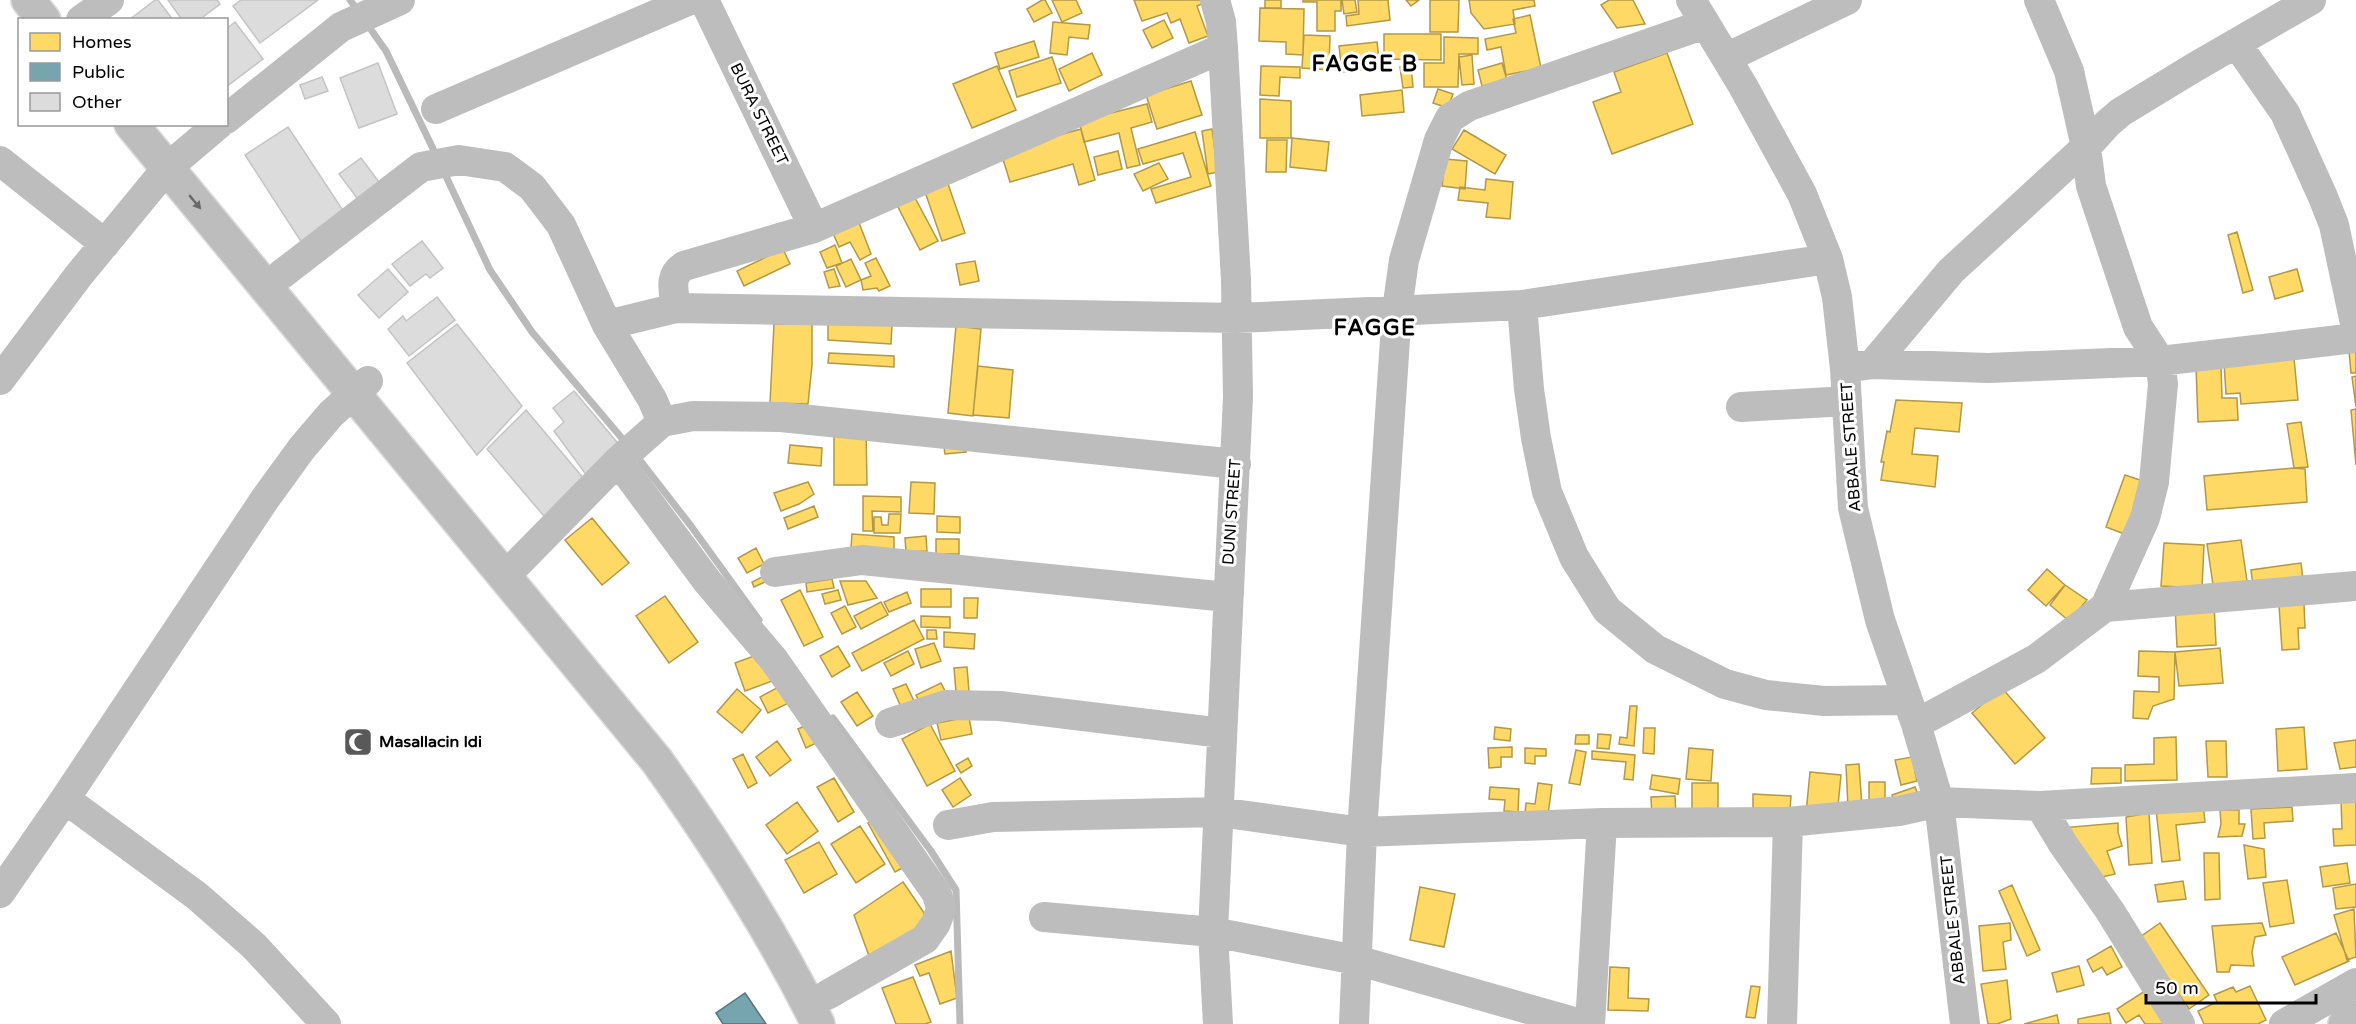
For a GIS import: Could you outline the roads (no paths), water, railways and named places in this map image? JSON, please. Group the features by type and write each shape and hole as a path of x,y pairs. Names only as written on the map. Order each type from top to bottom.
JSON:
{"main road":[{"path":"28,0 42,18"},
{"path":"54,0 68,18"},
{"path":"133,126 175,160 282,274 361,388 518,563 621,688 714,810 788,924 822,1010"},
{"path":"160,126 175,160 361,388 657,761 725,860 789,965 822,1010 841,1024"},
{"path":"2345,1024 2356,1017"}],"street":[{"path":"84,18 109,0"},
{"path":"436,109 690,0"},
{"name":"BURA STREET","path":"704,0 814,228"},
{"name":"DUNI STREET","path":"1215,0 1221,22 1223,48 1237,318 1236,464 1227,597 1213,932 1218,1024"},
{"path":"1726,58 1847,0"},
{"path":"1522,305 1531,399 1547,492 1574,557 1607,610 1655,650 1725,684 1766,695 1911,712 2036,659 2105,608 2145,518 2154,482 2163,393 2160,360 2138,327 2091,186 2086,147 2069,71 2039,0"},
{"path":"1874,364 1952,271 2121,112 2311,0"},
{"path":"228,117 341,27 389,4"},
{"path":"1354,1024 1362,832 1397,310 1404,260 1439,140 1450,118 1469,106 1698,12"},
{"name":"ABBALE STREET","path":"1698,12 1802,194 1828,259 1837,297 1845,369 1853,508 1880,620 1939,802 1965,1024"},
{"path":"2236,44 2285,113 2323,197 2334,225 2356,328"},
{"path":"676,308 672,278 676,270 684,266 814,228 1223,48"},
{"path":"0,380 105,244 175,160 217,126"},
{"path":"282,274 421,167 459,160 505,167 532,187 561,225 607,325 652,399 662,422"},
{"path":"0,162 105,244"},
{"path":"607,325 676,308 1237,318 1522,305 1828,259"},
{"path":"1845,369 1874,364 1988,368 2160,360 2356,339"},
{"path":"1,888 65,800 265,499 302,448 332,414 361,388"},
{"path":"1741,407 1847,401"},
{"path":"518,563 618,461 662,422 693,416 781,417 1236,464"},
{"path":"618,461 707,581 774,660 937,894 941,909 936,923 925,939 822,1010"},
{"path":"775,572 862,560 1227,597"},
{"path":"2105,608 2356,586"},
{"path":"890,723 946,705 1000,706 1222,733"},
{"path":"948,825 993,817 1219,812 1362,832 1602,823 1788,822 1899,811 1939,802 2040,806 2356,788"},
{"path":"65,800 197,896 254,946 326,1024"},
{"path":"2040,806 2063,844 2110,911 2180,1024"},
{"path":"1782,1024 1788,822"},
{"path":"1590,1024 1602,823"},
{"path":"1044,917 1213,932 1356,960 1581,1024"},
{"path":"2284,1024 2356,982"}],"waterway":[{"path":"350,0 359,12"},
{"path":"367,24 386,51 437,157"},
{"path":"443,170 490,270 532,332 626,443"},
{"path":"635,454 759,620"},
{"path":"833,718 931,851 956,890 960,1024"}],"place":[{"name":"Masallacin Idi","path":"358,742"}],"district":[{"name":"FAGGE B","path":"1365,64"},
{"name":"FAGGE","path":"1375,328"}]}
